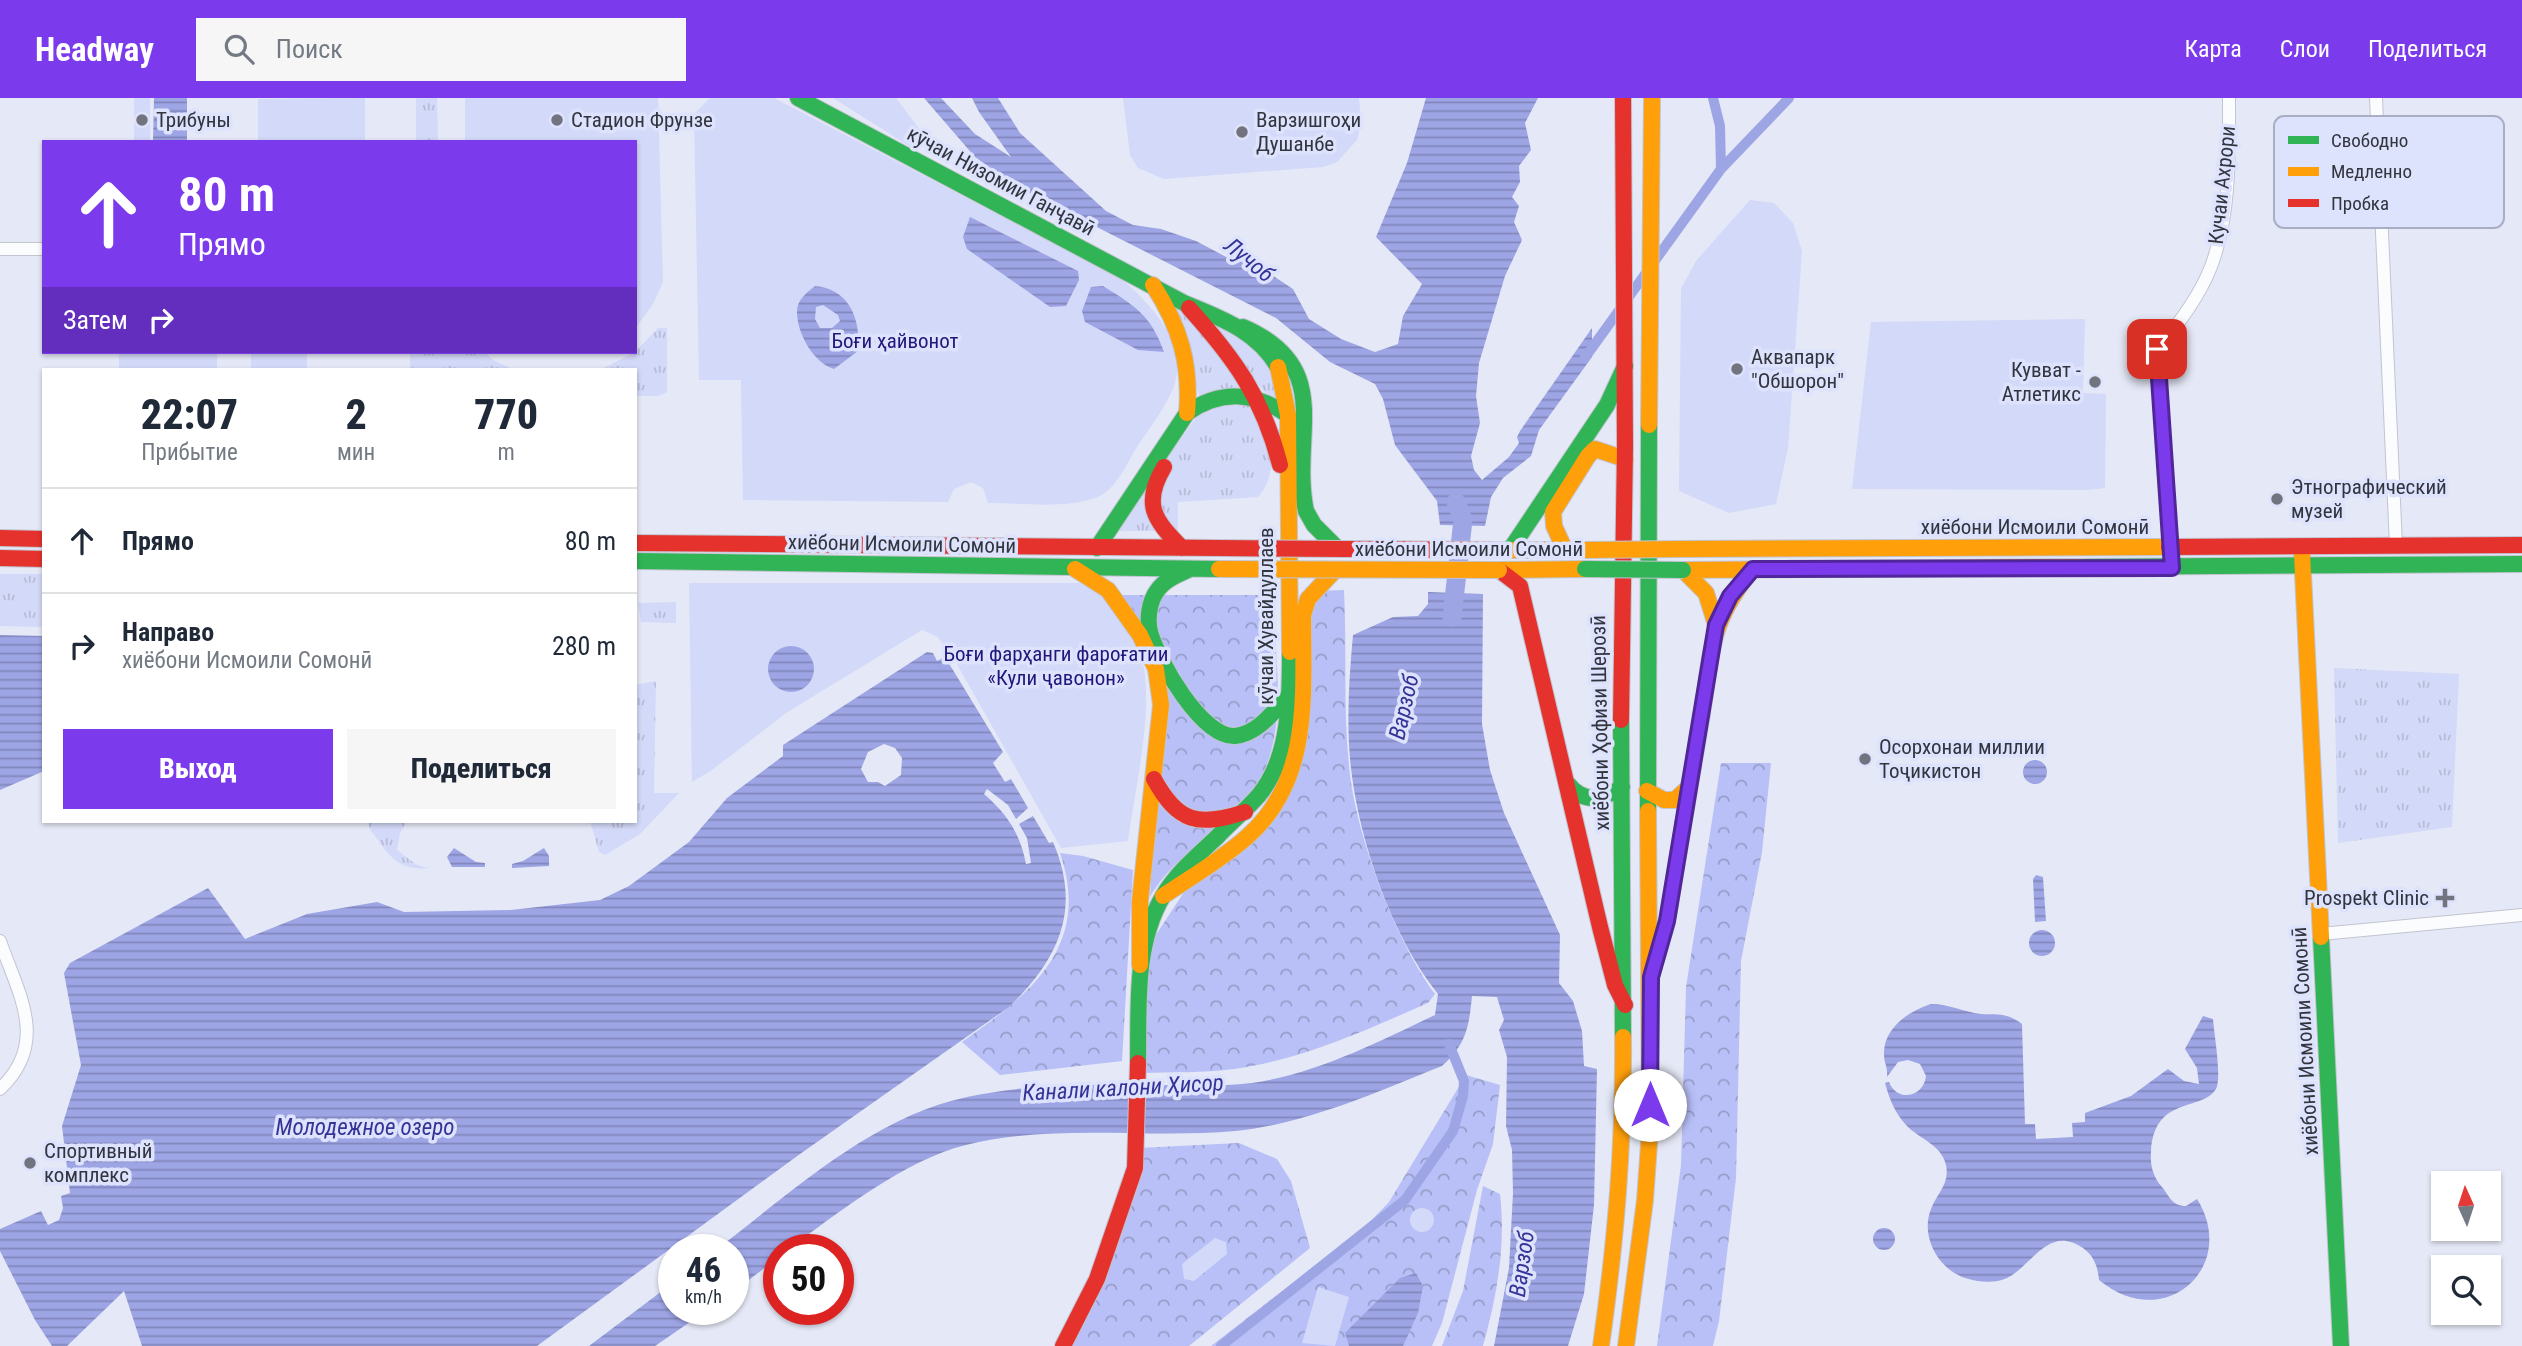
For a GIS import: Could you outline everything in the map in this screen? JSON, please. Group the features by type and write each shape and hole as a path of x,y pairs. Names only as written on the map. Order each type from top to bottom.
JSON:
{"main road":[{"name":"кӯчаи Низомии Ганҷавӣ","path":"798,98 1184,303"},
{"path":"1622,105 1652,104 1648,245 1647,792 1651,1060 1647,1180 1626,1346"},
{"name":"хиёбони Ҳофизи Шерозӣ","path":"1601,1346 1620,1201 1625,1060 1619,619 1625,459 1622,105"},
{"path":"1153,285 1180,329 1188,352 1187,413"},
{"name":"кӯчаи Хувайдуллаев","path":"1063,1346 1107,1253 1130,1190 1136,1146 1140,965 1163,896 1187,866 1245,811 1266,785 1283,747 1290,694 1286,494 1288,415 1284,378 1276,361 1242,327 1184,303"},
{"name":"кӯчаи Хувайдуллаев","path":"1184,303 1241,366 1260,398 1269,419 1286,494"},
{"path":"1242,327 1263,333 1280,344 1291,357 1303,393 1305,503 1308,517 1337,548"},
{"path":"1504,550 1607,405 1625,366"},
{"path":"1097,548 1187,413 1214,397 1229,394 1260,398 1288,415"},
{"path":"1182,548 1159,525 1150,503 1158,475 1201,416 1215,408 1235,405 1250,407 1269,419"},
{"path":"1565,550 1554,526 1553,512 1587,456 1595,449 1602,449 1625,459"},
{"path":"0,538 42,539"},
{"name":"хиёбони Исмоили Сомонӣ","path":"637,543 1504,550 2522,545"},
{"name":"хиёбони Исмоили Сомонӣ","path":"2302,547 2341,1346"},
{"path":"0,558 42,559"},
{"name":"хиёбони Исмоили Сомонӣ","path":"637,561 1335,570 2172,568 2522,564"},
{"path":"1073,568 1108,590 1140,635 1156,669 1161,705 1140,901 1140,965"},
{"path":"1189,569 1165,582 1157,591 1149,616 1150,630 1156,650 1204,722 1216,732 1236,736 1252,729 1290,694"},
{"path":"1683,569 1705,588 1711,600 1716,625"},
{"path":"1651,977 1667,921 1687,813 1688,788 1716,625 1730,596 1753,569"},
{"path":"1163,896 1221,856 1268,816 1289,777 1301,738 1303,615 1308,599 1335,570"},
{"path":"1499,570 1520,586 1605,948 1625,1006"},
{"path":"1520,586 1526,578 1539,570"},
{"path":"1154,779 1164,799 1189,819 1207,822 1245,811"},
{"path":"1568,784 1578,796 1597,800 1610,796 1622,787"},
{"path":"1647,792 1663,801 1674,802 1682,798 1688,788"},
{"path":"1625,1060 1651,1060"}],"street":[{"name":"Кучаи Ахрори","path":"2172,568 2157,349 2197,296 2214,258 2225,185 2229,98"},
{"path":"2376,98 2377,116"},
{"path":"2382,228 2396,546"},
{"path":"0,249 42,249"},
{"path":"2321,934 2522,915"},
{"path":"0,941 29,1026 22,1057 0,1089"}],"green space":[{"name":"Трибуны","path":"134,98 150,98 150,140 134,140"},
{"path":"365,98 365,140 258,140 258,99"},
{"path":"416,98 437,98 438,140 416,140"},
{"path":"465,98 658,98 663,282 653,304 637,326 637,140 465,140"},
{"name":"Боғи ҳайвонот","path":"710,98 774,98 1121,278 1132,288 1164,326 1176,355 1177,370 1174,386 1166,403 1119,478 1108,490 1095,498 1056,504 988,503 983,488 971,482 954,489 948,502 743,500 741,380 699,380 694,114"},
{"path":"833,98 896,98 920,130 912,148"},
{"name":"Варзишгоҳи Душанбе","path":"1123,98 1359,98 1361,124 1357,140 1337,162 1323,167 1164,179 1138,168 1130,155"},
{"name":"Аквапарк \"Обшорон\"","path":"1750,200 1774,203 1793,223 1802,251 1788,448 1776,504 1729,513 1679,491 1681,289 1696,261"},
{"path":"1168,303 1187,316 1251,393 1200,398"},
{"path":"2085,319 2083,393 2106,394 2105,488 1852,489 1871,322"},
{"path":"1217,322 1265,353 1282,404 1264,392 1216,329"},
{"path":"658,328 667,328 667,392 658,396 637,396 637,368 604,368 631,354 637,354 637,350"},
{"path":"119,354 217,354 217,368 119,368"},
{"path":"251,354 307,354 307,368 251,368"},
{"path":"410,354 487,354 510,368 410,368"},
{"path":"1254,404 1268,439 1271,463 1266,486 1258,497 1178,502 1178,531 1114,531 1203,408"},
{"path":"0,574 42,574 42,627 0,626"},
{"name":"Боғи фарҳанги фароғатии «Кули ҷавонон»","path":"689,583 1103,583 1128,627 1145,673 1145,720 1128,841 1061,848 958,666 938,637 922,630 786,713 712,770 692,782"},
{"path":"1344,590 1347,744 1359,822 1392,916 1435,994 1428,1003 1333,1043 1284,1059 1222,1070 1141,1073 1146,950 1186,889 1283,798 1304,616 1316,591"},
{"path":"1119,595 1272,595 1278,690 1274,738 1268,760 1259,781 1241,805 1174,866 1150,897 1164,703"},
{"path":"676,602 676,623 641,622 638,603"},
{"path":"2334,668 2459,674 2452,827 2338,843"},
{"path":"656,681 654,793 679,793 640,834 605,855 599,852 591,823 637,823 637,685"},
{"path":"1721,763 1771,763 1762,852 1741,961 1736,1178 1719,1321 1713,1346 1657,1346 1681,1165 1686,987"},
{"path":"368,823 406,823 400,833 397,850 417,865 429,868 412,868 399,863"},
{"path":"1060,853 1083,856 1133,870 1122,1061 1000,1075 962,1042 1031,986 1048,965 1061,941 1068,915 1068,886"},
{"path":"1466,1075 1500,1085 1493,1144 1477,1190 1442,1323 1432,1346 1211,1346 1365,1227 1389,1202"},
{"path":"1239,1143 1277,1159 1291,1181 1310,1248 1189,1346 1070,1346 1139,1148"},
{"path":"1483,1186 1500,1194 1502,1213 1499,1271 1488,1327 1483,1346 1442,1346 1463,1291"},
{"path":"1422,1208 1431,1211 1434,1220 1431,1229 1422,1232 1413,1229 1410,1220 1413,1211"},
{"path":"1215,1238 1226,1242 1227,1254 1194,1281 1184,1279 1182,1264"},
{"path":"1318,1287 1349,1297 1335,1346 1302,1343"}],"water":[{"path":"154,98 187,98 187,140 153,140"},
{"path":"924,98 941,98 975,134 1011,157 972,98 998,98 1020,133 1106,211 1133,225 1161,229 1196,241 1230,259 1257,265 1293,289 1309,319 1341,339 1375,352 1398,344 1403,316 1422,284 1376,237 1407,163 1426,98 1538,98 1525,123 1531,150 1519,166 1520,182 1512,197 1519,206 1514,222 1522,240 1505,276 1479,363 1476,396 1480,423 1471,456 1474,470 1482,480 1509,457 1519,443 1517,437 1520,431 1592,328 1592,357 1539,430 1531,456 1503,478 1491,497 1485,526 1440,525 1437,501 1395,445 1383,399 1375,384 1330,362 1276,318 1016,186 975,157"},
{"path":"970,217 1078,271 1079,280 1066,306 1050,307 967,249 963,237"},
{"path":"815,286 837,293 851,308 855,318 858,351 834,369 820,361 808,346 798,321 797,308 803,297","holes":["823,305 838,315 840,321 832,328 820,328 815,319 816,307"]},
{"path":"1103,286 1141,313 1159,339 1164,352 1138,350 1085,322 1082,311 1091,287"},
{"name":"Канали калони Ҳисор","path":"1428,592 1483,594 1482,724 1490,770 1504,813 1560,935 1559,983 1573,1001 1582,1031 1584,1066 1597,1069 1594,1205 1584,1294 1568,1346 1494,1346 1509,1268 1513,1193 1512,1150 1506,1126 1507,1057 1499,1030 1504,1020 1497,997 1472,996 1465,1035 1456,1051 1442,1066 1367,1096 1288,1122 1235,1131 1201,1133 1033,1135 999,1138 943,1152 873,1189 810,1234 763,1234 763,1269 749,1280 749,1234 736,1234 834,1159 898,1121 932,1107 967,1097 1036,1087 1215,1085 1276,1079 1323,1065 1435,1015 1438,994 1421,971 1392,917 1370,857 1355,796 1349,735 1353,635 1393,617 1418,616 1428,604"},
{"path":"0,635 42,636 42,772 0,790"},
{"path":"791,646 807,653 814,669 807,685 791,692 775,685 768,669 775,653"},
{"name":"Молодежное озеро","path":"927,652 933,653 937,661 945,657 1003,752 993,763 1005,782 1011,779 1028,808 1016,819 1008,805 987,789 984,794 1011,825 1026,864 1031,863 1027,838 1019,824 1033,816 1049,843 1053,842 1061,866 1065,911 1061,932 1041,970 1009,1007 690,1234 658,1234 658,1258 537,1346 142,1346 124,1291 67,1346 52,1346 35,1320 0,1251 0,1229 41,1211 48,1225 59,1220 63,1208 61,1196 70,1193 62,1126 81,1065 64,973 70,963 208,888 245,939 307,914 377,902 404,912 511,910 600,900 629,886 689,842 727,798 783,756 783,745","holes":["884,744 895,748 902,758 901,775 885,786 878,782 868,782 861,769 868,752"]},
{"path":"2035,760 2046,767 2047,772 2040,783 2035,784 2024,777 2023,772 2030,761"},
{"path":"454,848 476,862 485,863 485,867 452,867 447,857"},
{"path":"544,848 549,856 549,866 512,868 512,864 523,861"},
{"path":"2036,875 2043,877 2046,921 2035,922 2033,879"},
{"path":"2042,930 2052,933 2055,943 2052,953 2042,956 2032,953 2029,943 2032,933"},
{"path":"1931,1004 1974,1013 1997,1014 2022,1024 2025,1124 2035,1124 2036,1139 2073,1137 2072,1123 2085,1122 2085,1113 2131,1096 2168,1069 2184,1081 2199,1084 2197,1068 2185,1049 2203,1016 2213,1019 2218,1066 2216,1089 2209,1096 2169,1113 2160,1121 2154,1134 2151,1152 2154,1175 2169,1197 2174,1203 2186,1206 2197,1199 2208,1224 2209,1247 2202,1268 2189,1285 2171,1296 2148,1300 2124,1295 2099,1280 2093,1258 2083,1248 2071,1242 2050,1244 2016,1272 1997,1281 1965,1278 1955,1274 1939,1259 1930,1240 1928,1219 1945,1183 1946,1165 1935,1147 1902,1120 1885,1083 1889,1082 1898,1093 1910,1095 1921,1089 1926,1076 1920,1064 1908,1060 1898,1062 1887,1077 1884,1055 1888,1037 1899,1022 1914,1011"},
{"path":"1884,1228 1892,1231 1895,1239 1892,1247 1884,1250 1876,1247 1873,1239 1876,1231"},
{"path":"1416,1273 1423,1286 1418,1313 1403,1346 1349,1346 1345,1333 1400,1278"},
{"path":"658,1294 658,1325 686,1325 655,1346 589,1346"}],"waterway":[{"path":"1713,98 1720,126 1721,169"},
{"path":"1584,359 1721,169 1789,98"},
{"name":"Варзоб","path":"1452,617 1463,520 1456,502"},
{"path":"1221,1346 1405,1200 1453,1131 1463,1096 1464,1081 1449,1044"}],"traffic: fast":[{"path":"798,98 1184,303 1237,327 1260,344 1278,367"},
{"path":"1243,327 1272,344 1290,362 1300,383 1304,406 1303,483 1306,511 1314,525 1337,548"},
{"path":"1510,550 1607,405 1625,366"},
{"path":"1097,548 1187,413 1212,400 1238,396 1263,402 1288,415"},
{"path":"1648,811 1649,425"},
{"path":"637,561 1219,569"},
{"path":"2079,567 2522,564"},
{"path":"1585,569 1683,570"},
{"path":"1188,570 1160,587 1152,600 1149,622 1150,632 1162,661 1196,712 1209,725 1222,733 1235,736 1259,726 1290,694"},
{"path":"1138,1063 1140,977 1147,935 1154,915 1174,880 1254,801 1269,780 1277,763 1286,727 1290,652"},
{"path":"1621,720 1623,1037"},
{"path":"1568,784 1581,795 1594,798 1608,795 1622,787"},
{"path":"2321,937 2341,1346"}],"traffic: slow":[{"path":"1649,425 1652,98"},
{"path":"1153,285 1182,346 1187,378 1187,413"},
{"path":"1278,367 1288,415 1290,652"},
{"path":"1565,550 1554,526 1553,512 1588,456 1595,449 1625,459"},
{"path":"1683,549 2169,547"},
{"path":"1585,550 1683,549"},
{"path":"1499,550 1576,550"},
{"path":"2302,554 2321,937"},
{"path":"1683,570 2079,567"},
{"path":"1075,569 1108,590 1140,635 1156,669 1161,705 1140,901 1140,965"},
{"path":"1219,569 1499,570"},
{"path":"1499,570 1585,569"},
{"path":"1702,713 1715,636 1728,604 1753,569"},
{"path":"1163,896 1247,837 1268,814 1283,789 1293,763 1299,734 1303,615 1308,599 1335,570"},
{"path":"1683,570 1706,593 1716,625"},
{"path":"1647,791 1664,800 1675,800 1688,788"},
{"path":"1626,1346 1645,1200 1650,1130 1648,811"},
{"path":"1601,1346 1618,1192 1623,1037"}],"traffic: jam":[{"path":"1621,720 1625,447 1623,98"},
{"path":"1189,308 1234,362 1245,380 1265,419 1280,465"},
{"path":"1164,467 1154,491 1154,511 1164,529 1182,548"},
{"path":"0,538 42,539"},
{"path":"637,543 1217,548"},
{"path":"2169,547 2522,545"},
{"path":"1217,548 1499,550"},
{"path":"0,558 42,559"},
{"path":"1499,570 1520,586 1600,927 1615,985 1625,1005"},
{"path":"1651,977 1667,921 1702,713"},
{"path":"1154,779 1172,805 1191,818 1214,819 1245,812"},
{"path":"1063,1346 1097,1279 1135,1168 1138,1063"}],"place":[{"name":"Трибуны","path":"142,120"},
{"name":"Стадион Фрунзе","path":"557,120"},
{"name":"Варзишгоҳи Душанбе","path":"1242,132"},
{"name":"Аквапарк \"Обшорон\"","path":"1737,369"},
{"name":"Кувват - Атлетикс","path":"2095,382"},
{"name":"Этнографический музей","path":"2277,499"},
{"name":"Осорхонаи миллии Тоҷикистон","path":"1865,759"},
{"name":"Prospekt Clinic","path":"2445,898"},
{"name":"Спортивный комплекс","path":"30,1163"}],"route":[{"path":"1650,1105 1651,977 1662,944 1687,813 1688,788 1716,625 1730,596 1753,569 2172,568 2172,524 2158,391 2157,349"}],"water label":[{"name":"Лучоб","path":"1249,260"}]}
